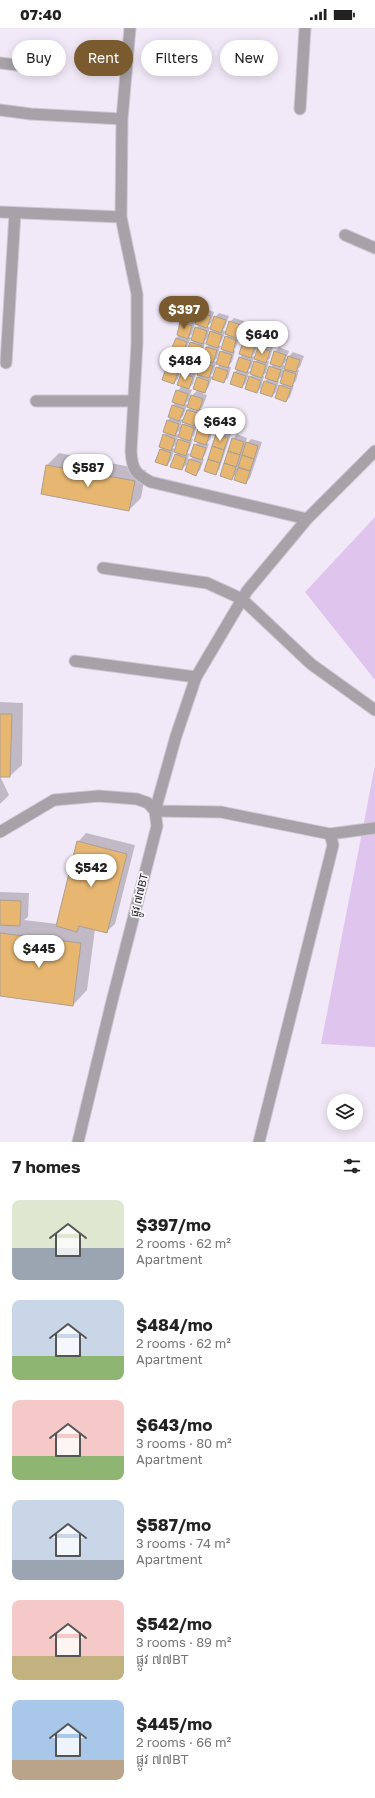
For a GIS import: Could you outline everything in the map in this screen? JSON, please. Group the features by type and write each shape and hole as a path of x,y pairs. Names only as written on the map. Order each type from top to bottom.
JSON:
{"street":[{"path":"130,28 122,119 121,217 138,294 131,451 132,466 140,476 151,482 307,519"},
{"path":"300,109 305,28"},
{"path":"0,63 12,64"},
{"path":"0,110 31,114 122,119"},
{"path":"0,212 121,217"},
{"path":"6,363 15,213"},
{"path":"345,235 375,248"},
{"path":"36,401 133,401"},
{"name":"ផ្លូវ ៧៧BT","path":"78,1142 112,1001 157,826 155,810 176,736 196,676 242,599 307,519 375,451"},
{"path":"103,568 207,583 242,599 311,664 375,710"},
{"path":"74,661 196,676"},
{"path":"0,832 54,800 99,796 137,799 148,803 155,810 221,812 330,834 375,828"},
{"path":"259,1142 332,845 330,834"}],"shaded area":[{"path":"375,517 375,680 305,592"},
{"path":"375,765 375,1047 321,1044"}],"building":[{"path":"184,307 196,311 192,324 180,319"},
{"path":"199,312 211,316 207,328 195,324"},
{"path":"214,316 226,320 221,333 210,329"},
{"path":"229,321 241,325 236,338 225,334"},
{"path":"180,322 192,326 188,339 177,335"},
{"path":"195,327 207,331 203,344 191,340"},
{"path":"210,331 222,335 218,348 206,344"},
{"path":"225,336 236,340 233,353 221,349"},
{"path":"176,338 187,342 183,354 171,350"},
{"path":"190,342 202,346 198,359 186,355"},
{"path":"243,342 255,346 251,358 239,354"},
{"path":"206,347 217,350 213,363 201,359"},
{"path":"258,347 270,351 266,363 254,359"},
{"path":"220,351 232,355 228,368 216,364"},
{"path":"274,351 286,355 281,367 270,364"},
{"path":"171,352 183,356 179,368 167,364"},
{"path":"288,356 300,360 296,372 284,369"},
{"path":"186,357 198,361 194,373 182,369"},
{"path":"239,357 251,361 247,373 235,369"},
{"path":"254,361 266,365 262,378 250,374"},
{"path":"201,362 213,366 209,378 197,375"},
{"path":"269,366 281,370 277,382 265,378"},
{"path":"216,367 228,371 224,383 212,379"},
{"path":"166,368 178,372 174,384 162,380"},
{"path":"284,370 296,374 292,387 280,383"},
{"path":"234,372 246,376 242,388 230,384"},
{"path":"181,373 193,377 189,389 177,385"},
{"path":"249,376 261,381 257,393 245,389"},
{"path":"197,377 209,381 205,393 193,389"},
{"path":"264,381 276,385 272,397 260,393"},
{"path":"279,385 291,389 286,402 275,398"},
{"path":"176,390 188,394 184,406 172,402"},
{"path":"191,395 203,399 199,411 187,407"},
{"path":"172,405 184,409 179,421 168,417"},
{"path":"187,410 198,413 194,426 182,422"},
{"path":"167,420 179,424 175,436 163,432"},
{"path":"182,424 194,428 190,441 178,437"},
{"path":"198,429 210,433 206,445 194,441"},
{"path":"163,434 175,439 171,451 159,447"},
{"path":"216,434 228,438 224,450 212,446"},
{"path":"232,438 244,442 240,455 228,451"},
{"path":"178,439 190,443 186,456 174,452"},
{"path":"246,442 258,446 254,459 242,455"},
{"path":"194,444 206,448 202,460 190,456"},
{"path":"212,446 224,450 220,463 208,459"},
{"path":"160,449 171,453 167,466 155,462"},
{"path":"228,451 240,455 236,467 224,463"},
{"path":"175,454 186,458 182,470 170,467"},
{"path":"242,455 254,459 250,471 238,467"},
{"path":"189,459 201,463 196,476 185,471"},
{"path":"208,459 220,463 216,475 204,471"},
{"path":"224,463 236,467 232,480 220,476"},
{"path":"46,465 135,481 129,511 41,494"},
{"path":"238,468 250,471 246,484 234,480"},
{"path":"0,714 12,714 10,777 0,777"},
{"path":"77,841 127,854 107,933 79,926 77,932 56,926"},
{"path":"0,900 21,901 20,926 0,925"},
{"path":"0,933 81,943 73,1006 0,996"}]}
